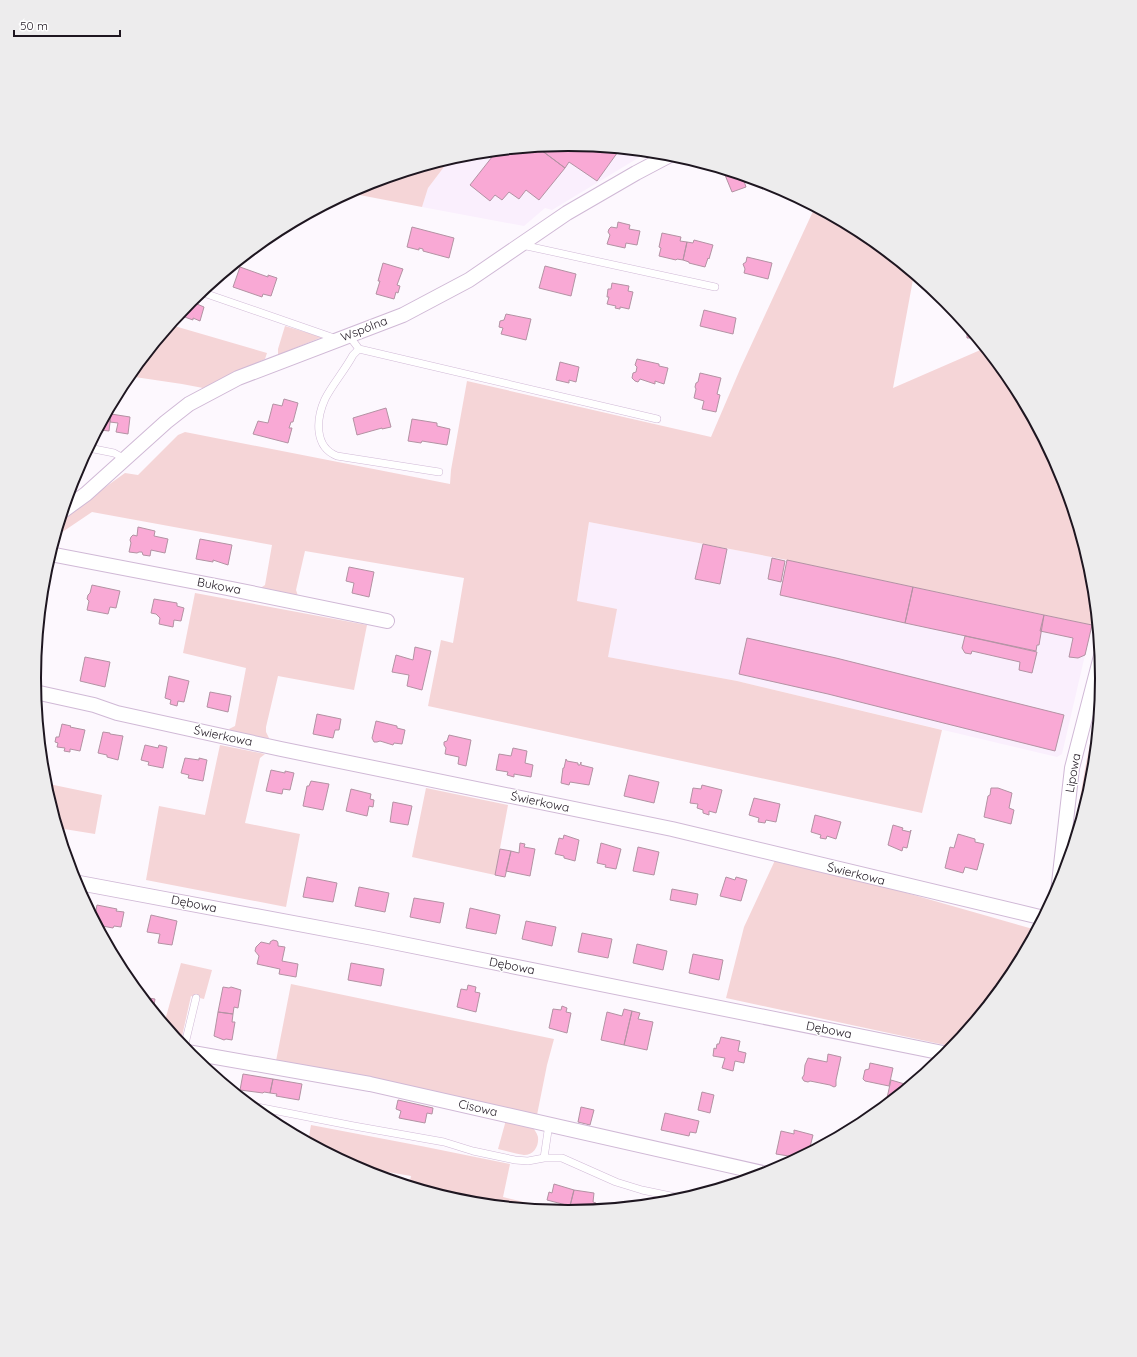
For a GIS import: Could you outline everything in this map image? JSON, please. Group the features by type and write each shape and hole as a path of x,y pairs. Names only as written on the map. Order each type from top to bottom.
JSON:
{"street":[{"name":"Wspólna","path":"70,505 86,494 166,422 189,404 238,378 403,314 469,280 567,213 661,160"},
{"name":"Bukowa","path":"56,555 388,621"},
{"name":"Lipowa","path":"1061,867 1072,768 1096,676"},
{"name":"Świerkowa","path":"41,693 94,705 117,713 281,749 672,829 1039,917"},
{"name":"Dębowa","path":"83,884 373,938 940,1052"},
{"name":"Cisowa","path":"199,1054 370,1084 756,1171"}],"lane":[{"path":"520,244 715,287"},
{"path":"208,294 337,339"},
{"path":"351,334 353,341 359,348 657,419"},
{"path":"359,348 325,400 320,418 319,436 322,444 326,450 337,456 439,472"},
{"path":"93,449 114,453 125,459"},
{"path":"186,1040 196,998"},
{"path":"262,1108 444,1142 473,1151 515,1160 528,1161 544,1158 562,1158 616,1182 642,1190 671,1196"},
{"path":"544,1158 549,1124"}],"shaded area":[{"path":"568,151 603,152 641,157 552,210 545,208 524,226 422,207 428,188 445,166 466,161 534,152"},
{"path":"445,166 428,188 422,207 358,195 399,179"},
{"path":"813,211 862,240 890,260 913,279 893,388 981,350 1007,385 1025,415 1042,445 1056,477 1078,542 1086,576 1092,625 787,560 589,522 577,601 617,609 608,657 737,681 942,730 922,813 428,706 441,640 453,643 464,578 305,551 296,590 298,596 259,589 265,585 272,545 92,512 62,532 67,514 125,473 138,475 178,435 185,432 450,484 451,470 467,381 711,437 741,367"},
{"path":"285,326 322,337 278,355 278,349"},
{"path":"176,327 267,353 265,359 203,388 136,377 150,357"},
{"path":"589,522 787,560 1092,625 1062,754 1057,757 737,681 608,657 577,601"},
{"path":"195,593 367,625 354,690 278,676 266,727 266,732 269,738 268,741 233,733 229,729 235,726 246,668 183,653"},
{"path":"1093,730 1086,781 1076,822"},
{"path":"220,745 265,754 260,758 245,823 300,834 286,907 146,880 159,806 205,815"},
{"path":"52,785 102,795 95,834 63,829"},
{"path":"426,788 508,805 495,875 412,857"},
{"path":"777,856 1032,929 1007,972 987,1000 946,1045 726,998 744,927"},
{"path":"181,963 212,970 204,999 191,996 182,1036 166,1018"},
{"path":"291,984 554,1039 537,1115 276,1061"},
{"path":"506,1120 532,1126 538,1137 537,1147 533,1152 528,1155 524,1155 498,1149"},
{"path":"311,1125 510,1164 503,1197 536,1205 466,1196 432,1188 410,1181 411,1176 379,1170 367,1166 335,1152 309,1137"}],"building":[{"path":"568,151 617,154 597,181 569,162 565,168 543,152"},
{"path":"543,152 565,168 539,200 526,190 519,199 509,192 502,200 495,195 490,201 470,185 492,157"},
{"path":"725,175 744,181 746,187 732,192"},
{"path":"618,222 630,225 629,229 640,231 637,245 626,243 625,248 607,244 610,235 608,232 609,229 611,227 617,228"},
{"path":"412,227 454,238 449,258 423,251 423,249 419,248 419,250 407,247"},
{"path":"662,233 681,237 680,241 687,242 683,260 659,256"},
{"path":"694,240 713,245 705,267 683,260 687,242 693,243"},
{"path":"747,257 772,263 768,279 744,273 745,269 743,264 746,262"},
{"path":"383,263 403,269 397,285 400,286 398,293 396,292 394,299 376,294"},
{"path":"545,266 576,274 571,296 539,288"},
{"path":"240,267 268,277 268,275 277,278 271,296 263,294 262,297 233,287"},
{"path":"612,283 629,286 628,291 633,292 629,309 620,307 620,309 615,308 616,306 607,304 609,297 607,297 608,289 611,289"},
{"path":"198,304 204,307 200,321 193,318 193,320 185,317"},
{"path":"704,310 736,318 733,334 700,326"},
{"path":"506,314 531,319 526,340 501,334 503,328 499,327 500,321 504,320"},
{"path":"637,359 659,364 659,366 668,368 664,384 655,381 655,384 640,379 638,382 635,381 632,378 633,373 636,372 637,367 635,365"},
{"path":"560,362 579,367 576,382 569,380 569,383 556,380"},
{"path":"700,373 721,378 717,394 720,395 716,412 702,409 704,401 694,398 695,387"},
{"path":"284,399 298,403 293,422 291,422 289,428 292,428 288,443 253,434 258,421 268,423 273,404 282,406"},
{"path":"386,408 391,427 357,435 353,418"},
{"path":"112,414 130,417 128,434 116,432 118,423 110,422"},
{"path":"111,417 109,431 103,430"},
{"path":"412,419 437,423 437,426 450,429 447,445 422,441 421,443 408,441"},
{"path":"138,527 155,531 154,536 168,539 165,553 151,550 150,556 143,555 142,552 129,552 131,537 133,535 137,536"},
{"path":"200,539 232,545 228,565 213,560 213,562 196,559"},
{"path":"703,544 727,549 720,584 695,579"},
{"path":"772,558 785,561 781,582 768,579"},
{"path":"787,560 913,587 905,623 780,595"},
{"path":"349,567 374,572 369,597 352,593 354,583 346,581"},
{"path":"92,585 120,591 116,608 110,607 108,614 87,610 89,601 87,599"},
{"path":"913,587 1044,615 1039,645 1037,645 1036,651 905,623"},
{"path":"154,599 177,603 177,606 184,608 181,621 174,620 173,627 159,624 160,618 156,614 151,613"},
{"path":"1044,615 1092,625 1085,655 1078,658 1069,657 1073,638 1040,631"},
{"path":"965,636 1037,652 1032,673 1019,670 1020,662 972,651 971,654 965,653 962,648"},
{"path":"747,638 836,658 1064,715 1055,751 828,694 739,674"},
{"path":"415,647 431,651 422,690 407,686 409,675 392,672 396,655 413,660"},
{"path":"85,657 110,662 105,687 80,681"},
{"path":"169,676 189,681 184,702 178,701 177,706 170,704 171,700 165,698"},
{"path":"210,692 231,696 228,712 207,707"},
{"path":"317,714 341,719 339,730 335,730 333,738 313,734"},
{"path":"376,721 397,726 397,728 405,730 402,744 394,743 393,745 380,741 374,742 372,738"},
{"path":"62,724 85,730 80,751 70,749 70,752 64,751 65,748 57,747 58,743 55,742 56,737 59,737"},
{"path":"103,732 123,736 118,760 98,753"},
{"path":"449,735 471,740 466,766 458,764 459,757 445,754 446,748 444,742 447,741"},
{"path":"145,745 158,748 159,745 167,747 163,768 148,765 149,762 141,760"},
{"path":"513,748 527,751 525,763 533,765 531,777 514,774 514,777 507,775 508,772 496,770 499,754 511,756"},
{"path":"185,758 199,760 199,758 207,760 203,781 188,778 189,775 181,773"},
{"path":"566,759 567,761 578,763 578,765 580,765 581,762 581,765 593,768 589,785 570,782 569,785 561,783"},
{"path":"271,770 294,773 290,790 283,789 282,794 266,791"},
{"path":"629,775 659,782 654,803 624,796"},
{"path":"311,781 329,784 323,810 303,806 307,786 309,786"},
{"path":"702,785 722,790 716,813 709,811 709,815 703,813 703,810 697,808 698,804 690,803 693,788 701,789"},
{"path":"991,788 998,788 1012,793 1009,808 1014,810 1011,824 984,817"},
{"path":"351,789 371,794 370,799 374,800 373,807 369,806 367,816 346,811"},
{"path":"754,798 780,804 776,822 766,820 765,823 758,822 759,818 749,815"},
{"path":"393,802 412,806 408,825 390,822"},
{"path":"815,815 841,822 836,839 827,836 826,839 820,838 821,835 811,832"},
{"path":"893,825 903,828 902,830 910,832 911,830 907,848 903,847 902,851 888,845"},
{"path":"958,834 975,839 975,842 984,844 977,870 965,867 963,873 945,868 950,847 954,848"},
{"path":"564,835 579,840 575,861 555,854 559,838 563,839"},
{"path":"520,843 525,844 524,847 535,849 530,876 506,871 511,851 519,853"},
{"path":"601,843 621,849 616,869 605,867 606,865 597,863"},
{"path":"638,847 659,852 654,875 633,871"},
{"path":"500,849 511,851 505,877 495,875"},
{"path":"307,877 337,883 333,902 303,897"},
{"path":"726,877 735,880 736,877 747,880 741,901 720,896"},
{"path":"359,887 389,893 385,912 355,906"},
{"path":"672,889 698,894 696,905 670,900"},
{"path":"414,898 444,903 440,923 410,917"},
{"path":"97,905 124,912 121,927 114,926 113,928 103,926 95,913"},
{"path":"470,908 500,915 496,934 466,928"},
{"path":"151,915 177,921 172,945 158,943 160,934 147,932"},
{"path":"526,921 556,927 552,946 522,939"},
{"path":"582,933 612,939 608,958 578,952"},
{"path":"273,940 277,941 278,946 285,947 282,961 298,964 296,977 279,974 280,969 257,964 259,956 255,951 256,947 261,942 270,944"},
{"path":"637,944 667,951 663,970 633,963"},
{"path":"693,954 723,960 719,980 689,973"},
{"path":"351,963 384,969 381,986 348,980"},
{"path":"468,985 476,987 475,992 480,993 476,1012 457,1007 461,989 467,990"},
{"path":"223,987 231,987 241,990 238,1008 234,1007 233,1014 218,1012"},
{"path":"149,998 155,999 154,1005"},
{"path":"562,1006 567,1008 566,1012 571,1013 567,1033 549,1028 553,1009 561,1010"},
{"path":"624,1009 632,1011 624,1045 601,1040 607,1012 622,1016"},
{"path":"632,1011 640,1013 638,1019 653,1022 647,1050 624,1045"},
{"path":"218,1012 233,1014 232,1022 235,1022 232,1040 224,1040 214,1036"},
{"path":"721,1037 740,1041 738,1051 746,1053 744,1063 735,1061 733,1071 722,1068 725,1058 713,1056 714,1048 716,1049"},
{"path":"828,1054 841,1057 836,1086 834,1087 804,1081 802,1078 808,1058 827,1062"},
{"path":"870,1063 893,1068 889,1086 865,1081 863,1079 865,1070 869,1069"},
{"path":"243,1074 273,1079 270,1093 240,1090"},
{"path":"273,1079 302,1084 299,1100 276,1096 277,1094 270,1093"},
{"path":"891,1080 905,1084 890,1097 887,1099"},
{"path":"702,1092 714,1095 710,1113 698,1110"},
{"path":"398,1100 433,1108 432,1114 427,1113 425,1123 399,1118 401,1111 396,1109"},
{"path":"581,1107 594,1110 590,1125 578,1122"},
{"path":"665,1113 699,1121 696,1133 690,1132 689,1136 661,1130"},
{"path":"794,1130 813,1135 810,1147 792,1156 776,1154 781,1131 794,1134"},
{"path":"554,1184 574,1190 570,1206 547,1200 549,1192 552,1193"},
{"path":"574,1190 594,1193 593,1202 596,1203 596,1205 570,1206"}]}
